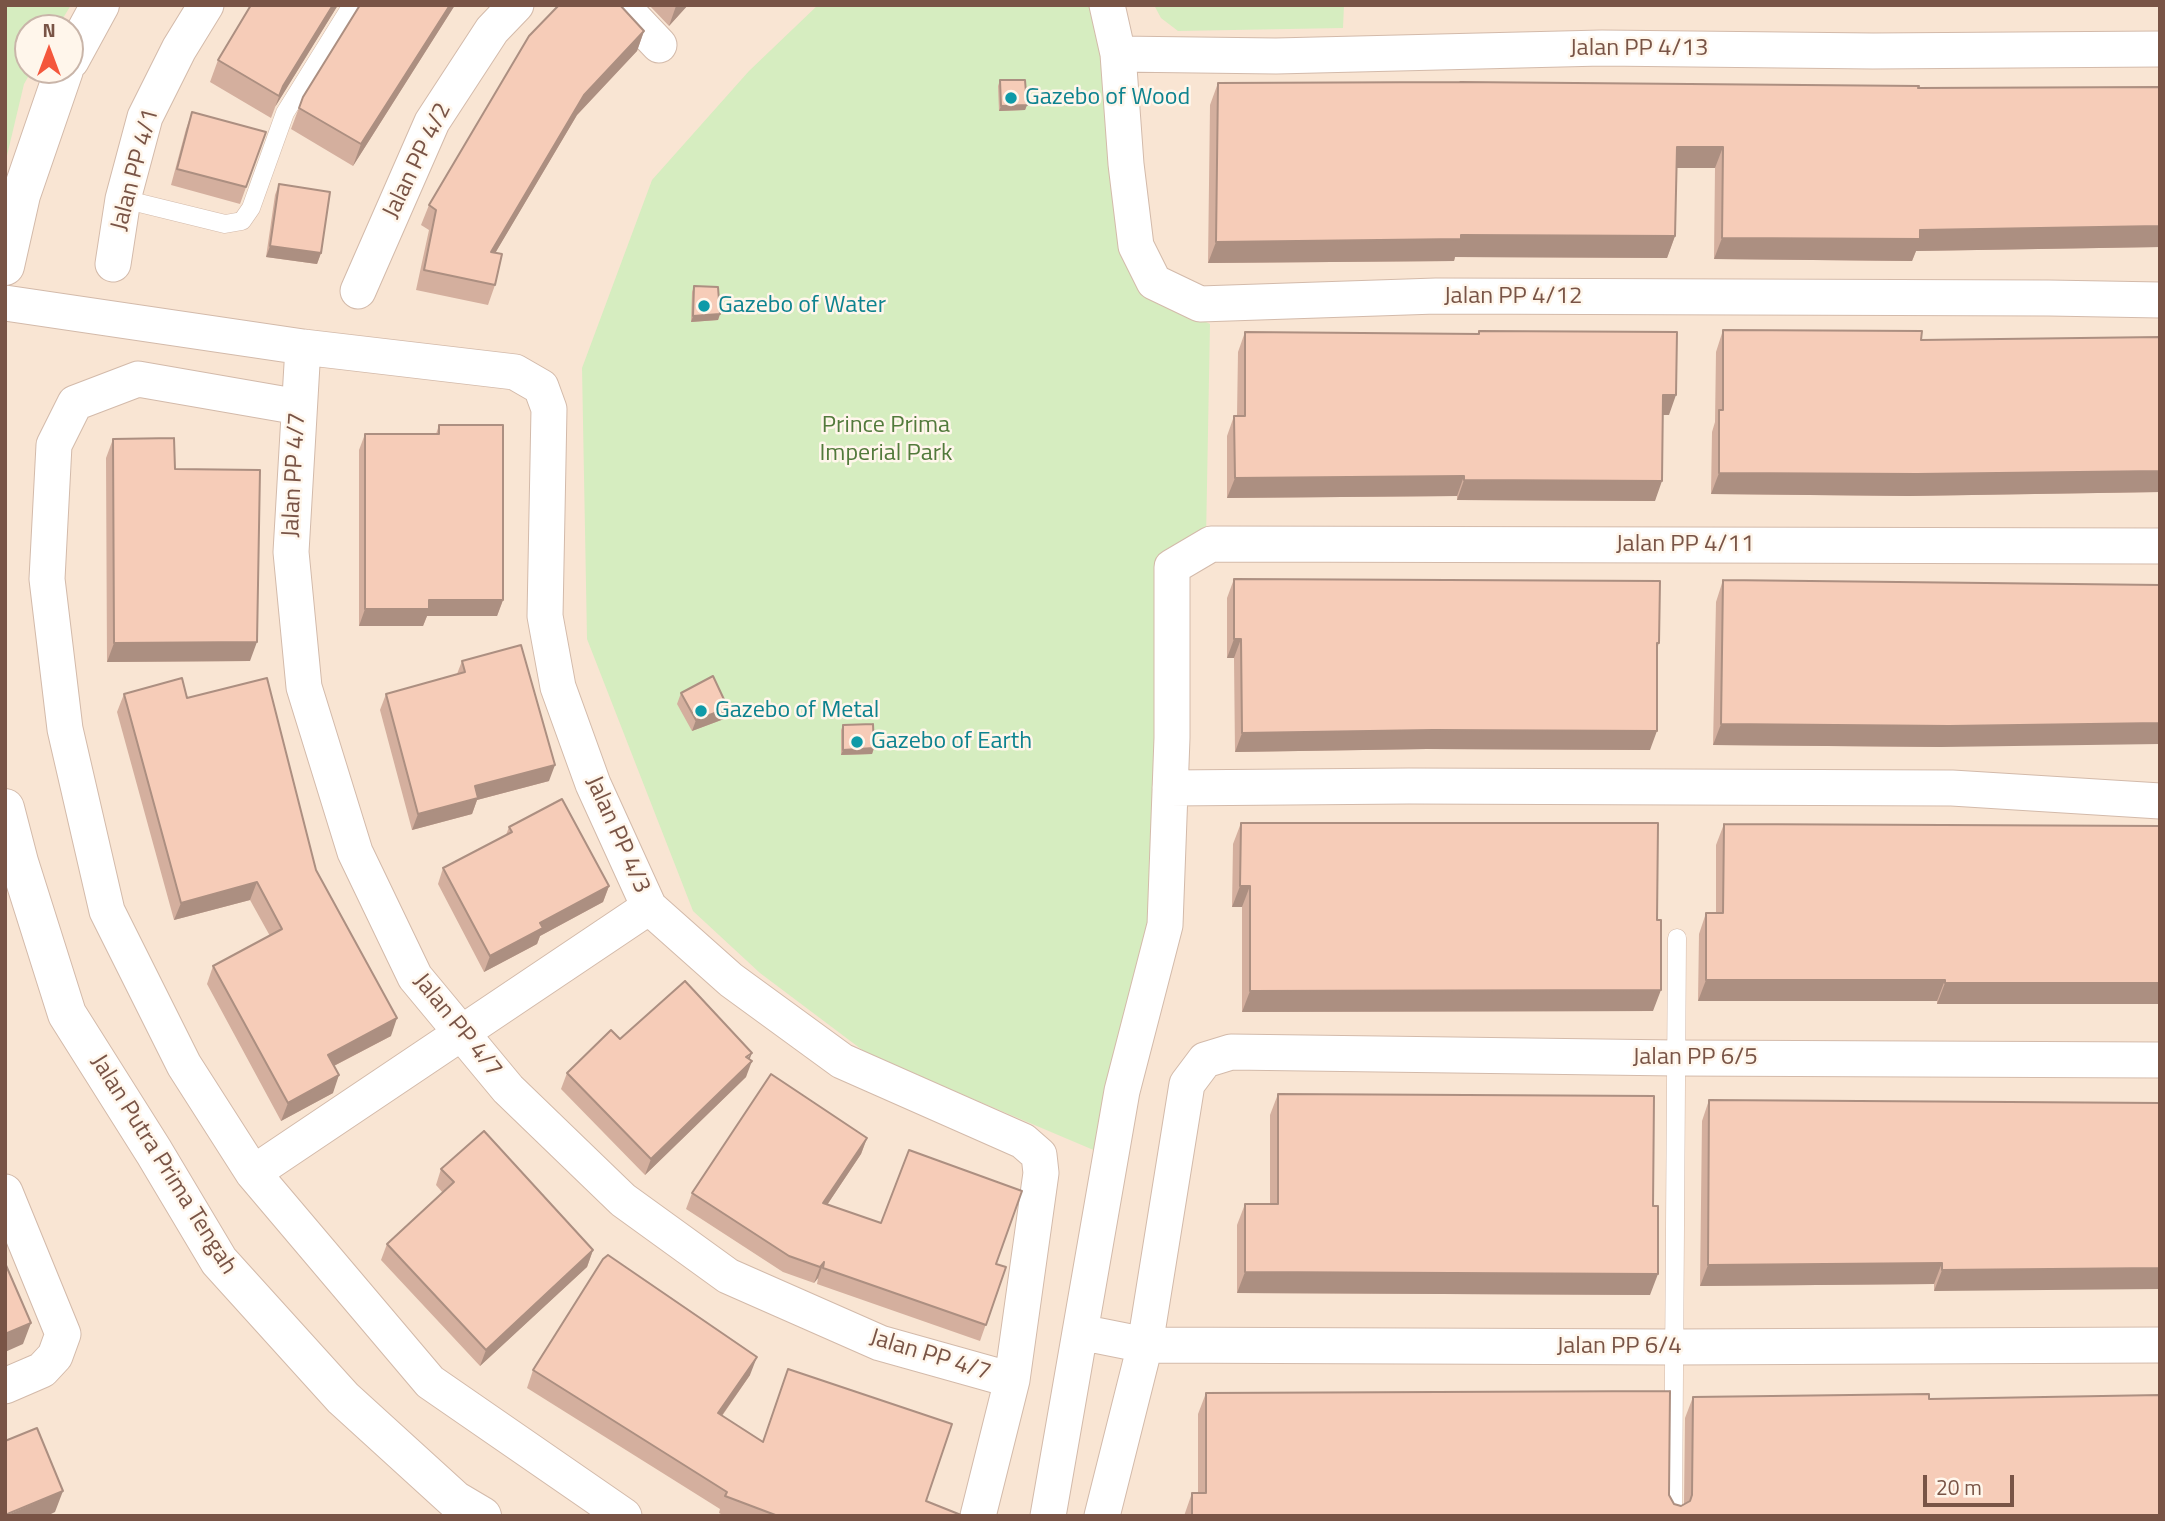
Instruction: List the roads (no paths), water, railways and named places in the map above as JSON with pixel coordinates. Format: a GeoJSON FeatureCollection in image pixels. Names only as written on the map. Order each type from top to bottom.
{"type":"FeatureCollection","features":[{"type":"Feature","properties":{"kind":"street"},"geometry":{"type":"LineString","coordinates":[[84,34],[100,5]]}},
{"type":"Feature","properties":{"kind":"street","name":"Jalan PP 4/1"},"geometry":{"type":"LineString","coordinates":[[113,264],[123,199],[145,117],[179,49],[206,5]]}},
{"type":"Feature","properties":{"kind":"street","name":"Jalan PP 4/2"},"geometry":{"type":"LineString","coordinates":[[358,291],[432,122],[492,30],[516,5]]}},
{"type":"Feature","properties":{"kind":"street"},"geometry":{"type":"LineString","coordinates":[[621,5],[659,45]]}},
{"type":"Feature","properties":{"kind":"street","name":"Jalan PP 4/12"},"geometry":{"type":"LineString","coordinates":[[1107,5],[1118,54],[1126,164],[1136,246],[1154,282],[1200,304],[1436,296],[2160,300]]}},
{"type":"Feature","properties":{"kind":"street","name":"Jalan PP 4/13"},"geometry":{"type":"LineString","coordinates":[[1118,54],[1276,56],[1602,48],[1859,51],[2160,49]]}},
{"type":"Feature","properties":{"kind":"street"},"geometry":{"type":"LineString","coordinates":[[5,267],[21,195],[59,84]]}},
{"type":"Feature","properties":{"kind":"street"},"geometry":{"type":"LineString","coordinates":[[5,303],[303,347]]}},
{"type":"Feature","properties":{"kind":"street","name":"Jalan PP 4/3"},"geometry":{"type":"LineString","coordinates":[[303,347],[516,372],[541,387],[549,409],[545,616],[558,687],[593,784],[649,907],[731,980],[842,1061],[1023,1141],[1039,1155],[1041,1173],[1012,1380]]}},
{"type":"Feature","properties":{"kind":"street","name":"Jalan PP 4/7"},"geometry":{"type":"LineString","coordinates":[[303,347],[291,552],[304,687],[355,852],[415,977],[508,1089],[623,1200],[728,1276],[880,1343],[1012,1380]]}},
{"type":"Feature","properties":{"kind":"street"},"geometry":{"type":"LineString","coordinates":[[299,407],[138,379],[75,403],[54,445],[47,579],[65,729],[107,911],[184,1065],[253,1173],[430,1382],[624,1516]]}},
{"type":"Feature","properties":{"kind":"street","name":"Jalan PP 4/11"},"geometry":{"type":"LineString","coordinates":[[1170,788],[1172,567],[1211,544],[2160,546]]}},
{"type":"Feature","properties":{"kind":"street"},"geometry":{"type":"LineString","coordinates":[[1048,1516],[1122,1091],[1165,925],[1170,788],[1952,788],[2160,801]]}},
{"type":"Feature","properties":{"kind":"street","name":"Jalan Putra Prima Tengah"},"geometry":{"type":"LineString","coordinates":[[5,808],[19,862],[68,1014],[219,1261],[342,1398],[455,1500],[482,1516]]}},
{"type":"Feature","properties":{"kind":"street"},"geometry":{"type":"LineString","coordinates":[[253,1173],[649,907]]}},
{"type":"Feature","properties":{"kind":"street","name":"Jalan PP 6/5"},"geometry":{"type":"LineString","coordinates":[[1145,1345],[1187,1084],[1205,1060],[1231,1052],[1676,1058],[2160,1060]]}},
{"type":"Feature","properties":{"kind":"street"},"geometry":{"type":"LineString","coordinates":[[5,1192],[64,1334],[55,1356],[42,1370],[5,1386]]}},
{"type":"Feature","properties":{"kind":"street","name":"Jalan PP 6/4"},"geometry":{"type":"LineString","coordinates":[[1080,1332],[1145,1345],[1674,1348],[2160,1345]]}},
{"type":"Feature","properties":{"kind":"street"},"geometry":{"type":"LineString","coordinates":[[1102,1516],[1145,1345]]}},
{"type":"Feature","properties":{"kind":"street"},"geometry":{"type":"LineString","coordinates":[[978,1516],[1012,1380]]}},
{"type":"Feature","properties":{"kind":"lane"},"geometry":{"type":"LineString","coordinates":[[123,199],[225,224],[242,221],[250,208],[285,113],[352,5]]}},
{"type":"Feature","properties":{"kind":"lane"},"geometry":{"type":"LineString","coordinates":[[1673,1516],[1677,938]]}},
{"type":"Feature","properties":{"kind":"place","name":"Gazebo of Wood"},"geometry":{"type":"Point","coordinates":[1011,98]}},
{"type":"Feature","properties":{"kind":"place","name":"Gazebo of Water"},"geometry":{"type":"Point","coordinates":[704,306]}},
{"type":"Feature","properties":{"kind":"place","name":"Gazebo of Metal"},"geometry":{"type":"Point","coordinates":[701,711]}},
{"type":"Feature","properties":{"kind":"place","name":"Gazebo of Earth"},"geometry":{"type":"Point","coordinates":[857,742]}},
{"type":"Feature","properties":{"kind":"park label","name":"Prince Prima Imperial Park"},"geometry":{"type":"Point","coordinates":[886,440]}}]}
